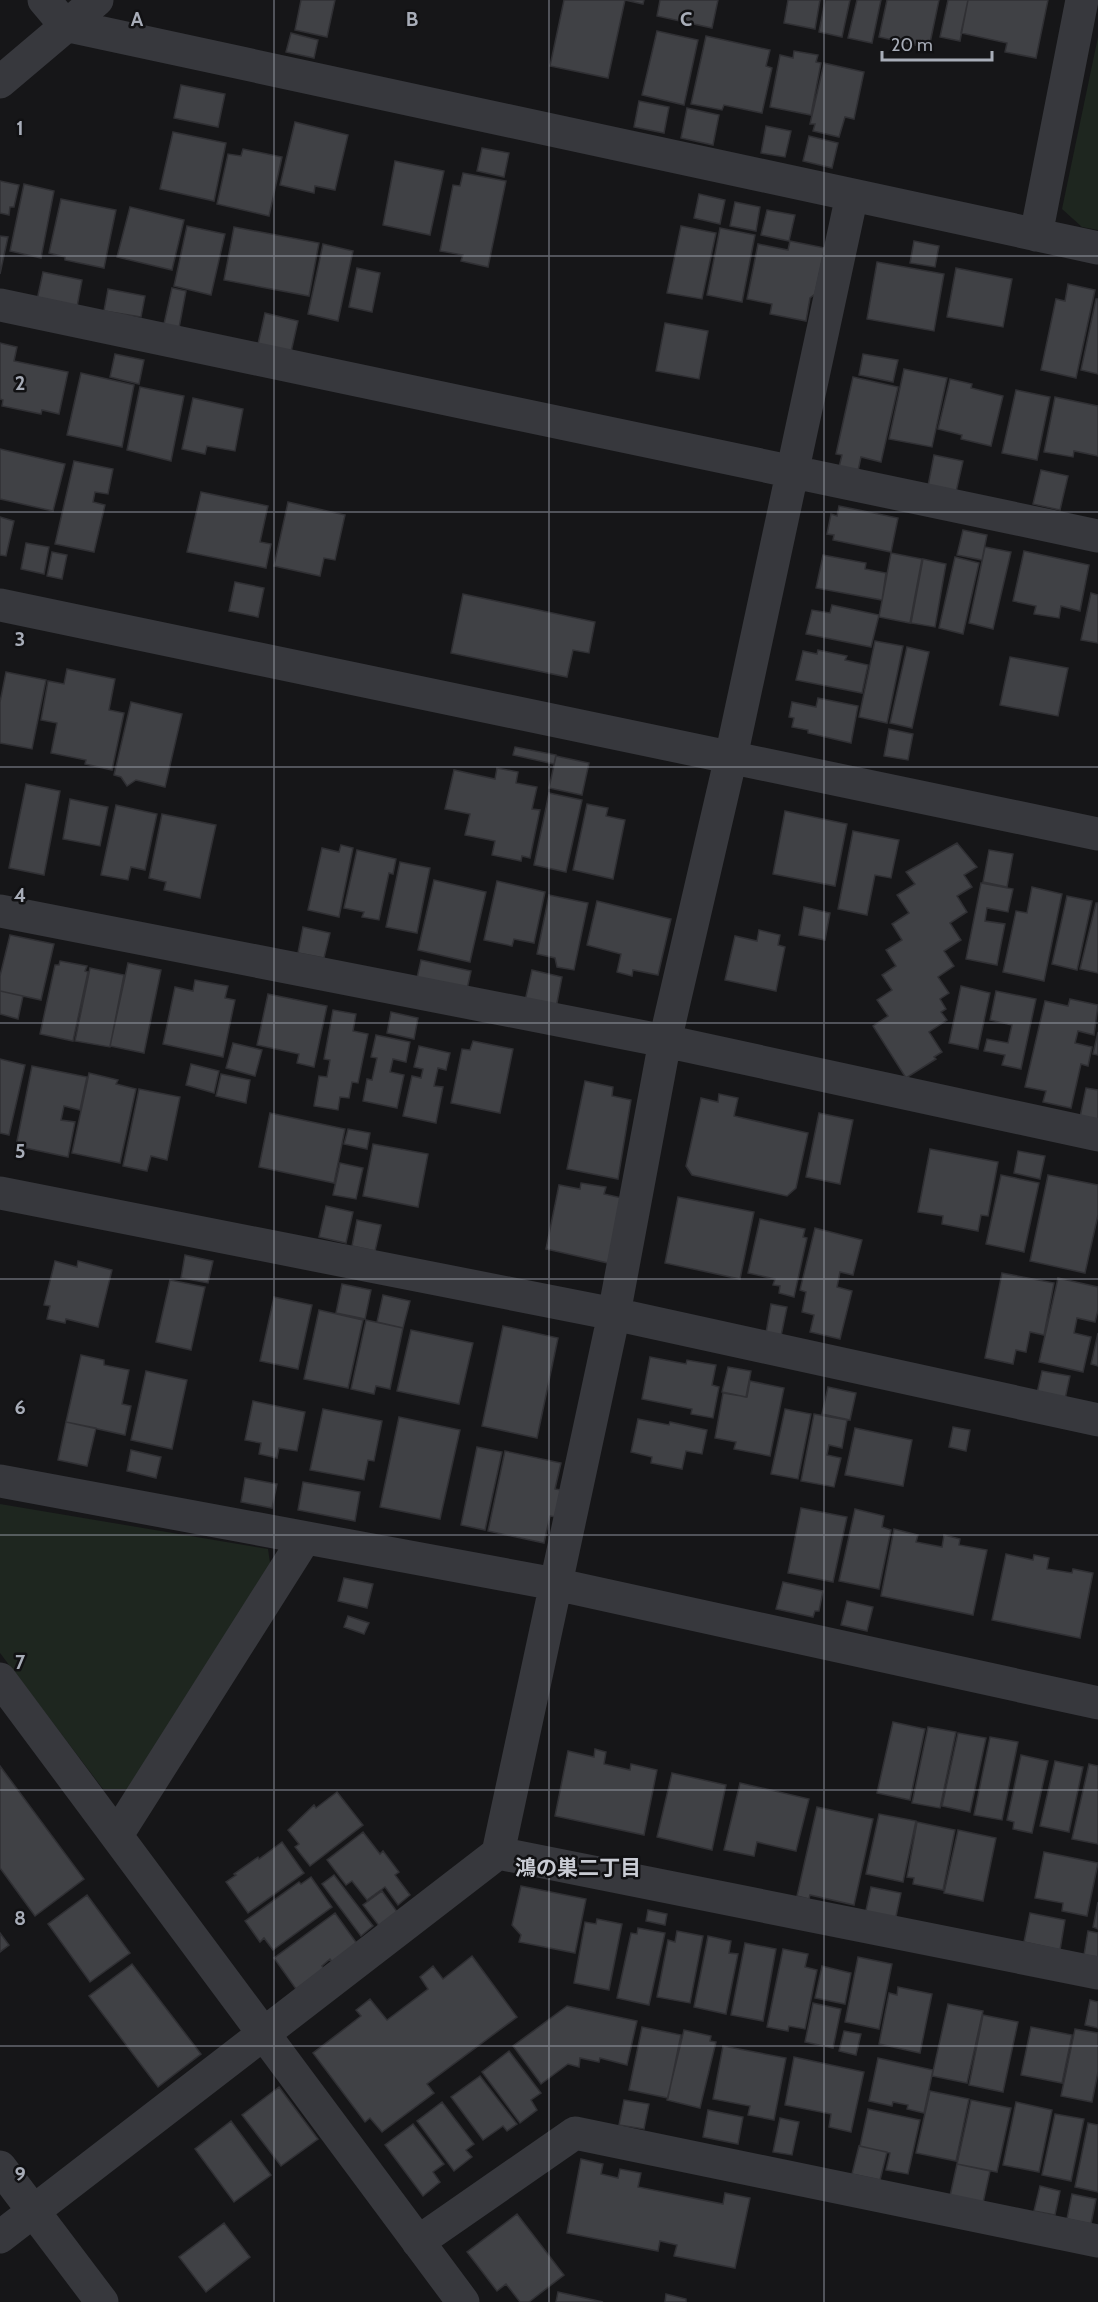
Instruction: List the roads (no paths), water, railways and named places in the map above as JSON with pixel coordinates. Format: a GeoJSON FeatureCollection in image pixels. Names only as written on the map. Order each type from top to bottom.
{"type":"FeatureCollection","features":[{"type":"Feature","properties":{"kind":"street"},"geometry":{"type":"LineString","coordinates":[[44,0],[65,26],[1098,248]]}},
{"type":"Feature","properties":{"kind":"street"},"geometry":{"type":"LineString","coordinates":[[0,82],[97,0]]}},
{"type":"Feature","properties":{"kind":"street"},"geometry":{"type":"LineString","coordinates":[[1036,235],[1082,0]]}},
{"type":"Feature","properties":{"kind":"street"},"geometry":{"type":"LineString","coordinates":[[0,2238],[498,1854],[614,1314],[665,1041],[731,757],[852,195]]}},
{"type":"Feature","properties":{"kind":"street"},"geometry":{"type":"LineString","coordinates":[[0,305],[1098,536]]}},
{"type":"Feature","properties":{"kind":"street"},"geometry":{"type":"LineString","coordinates":[[0,605],[1098,834]]}},
{"type":"Feature","properties":{"kind":"street"},"geometry":{"type":"LineString","coordinates":[[0,910],[665,1041],[1098,1135]]}},
{"type":"Feature","properties":{"kind":"street"},"geometry":{"type":"LineString","coordinates":[[0,1193],[614,1314],[1098,1420]]}},
{"type":"Feature","properties":{"kind":"street"},"geometry":{"type":"LineString","coordinates":[[0,1481],[555,1584],[1098,1703]]}},
{"type":"Feature","properties":{"kind":"street"},"geometry":{"type":"LineString","coordinates":[[117,1835],[305,1538]]}},
{"type":"Feature","properties":{"kind":"street"},"geometry":{"type":"LineString","coordinates":[[0,1679],[263,2036],[463,2302]]}},
{"type":"Feature","properties":{"kind":"street"},"geometry":{"type":"LineString","coordinates":[[498,1854],[1098,1973]]}},
{"type":"Feature","properties":{"kind":"street"},"geometry":{"type":"LineString","coordinates":[[418,2242],[575,2133],[1098,2241]]}},
{"type":"Feature","properties":{"kind":"street"},"geometry":{"type":"LineString","coordinates":[[0,2167],[102,2302]]}},
{"type":"Feature","properties":{"kind":"district","name":"鴻の巣二丁目"},"geometry":{"type":"Point","coordinates":[578,1867]}}]}
